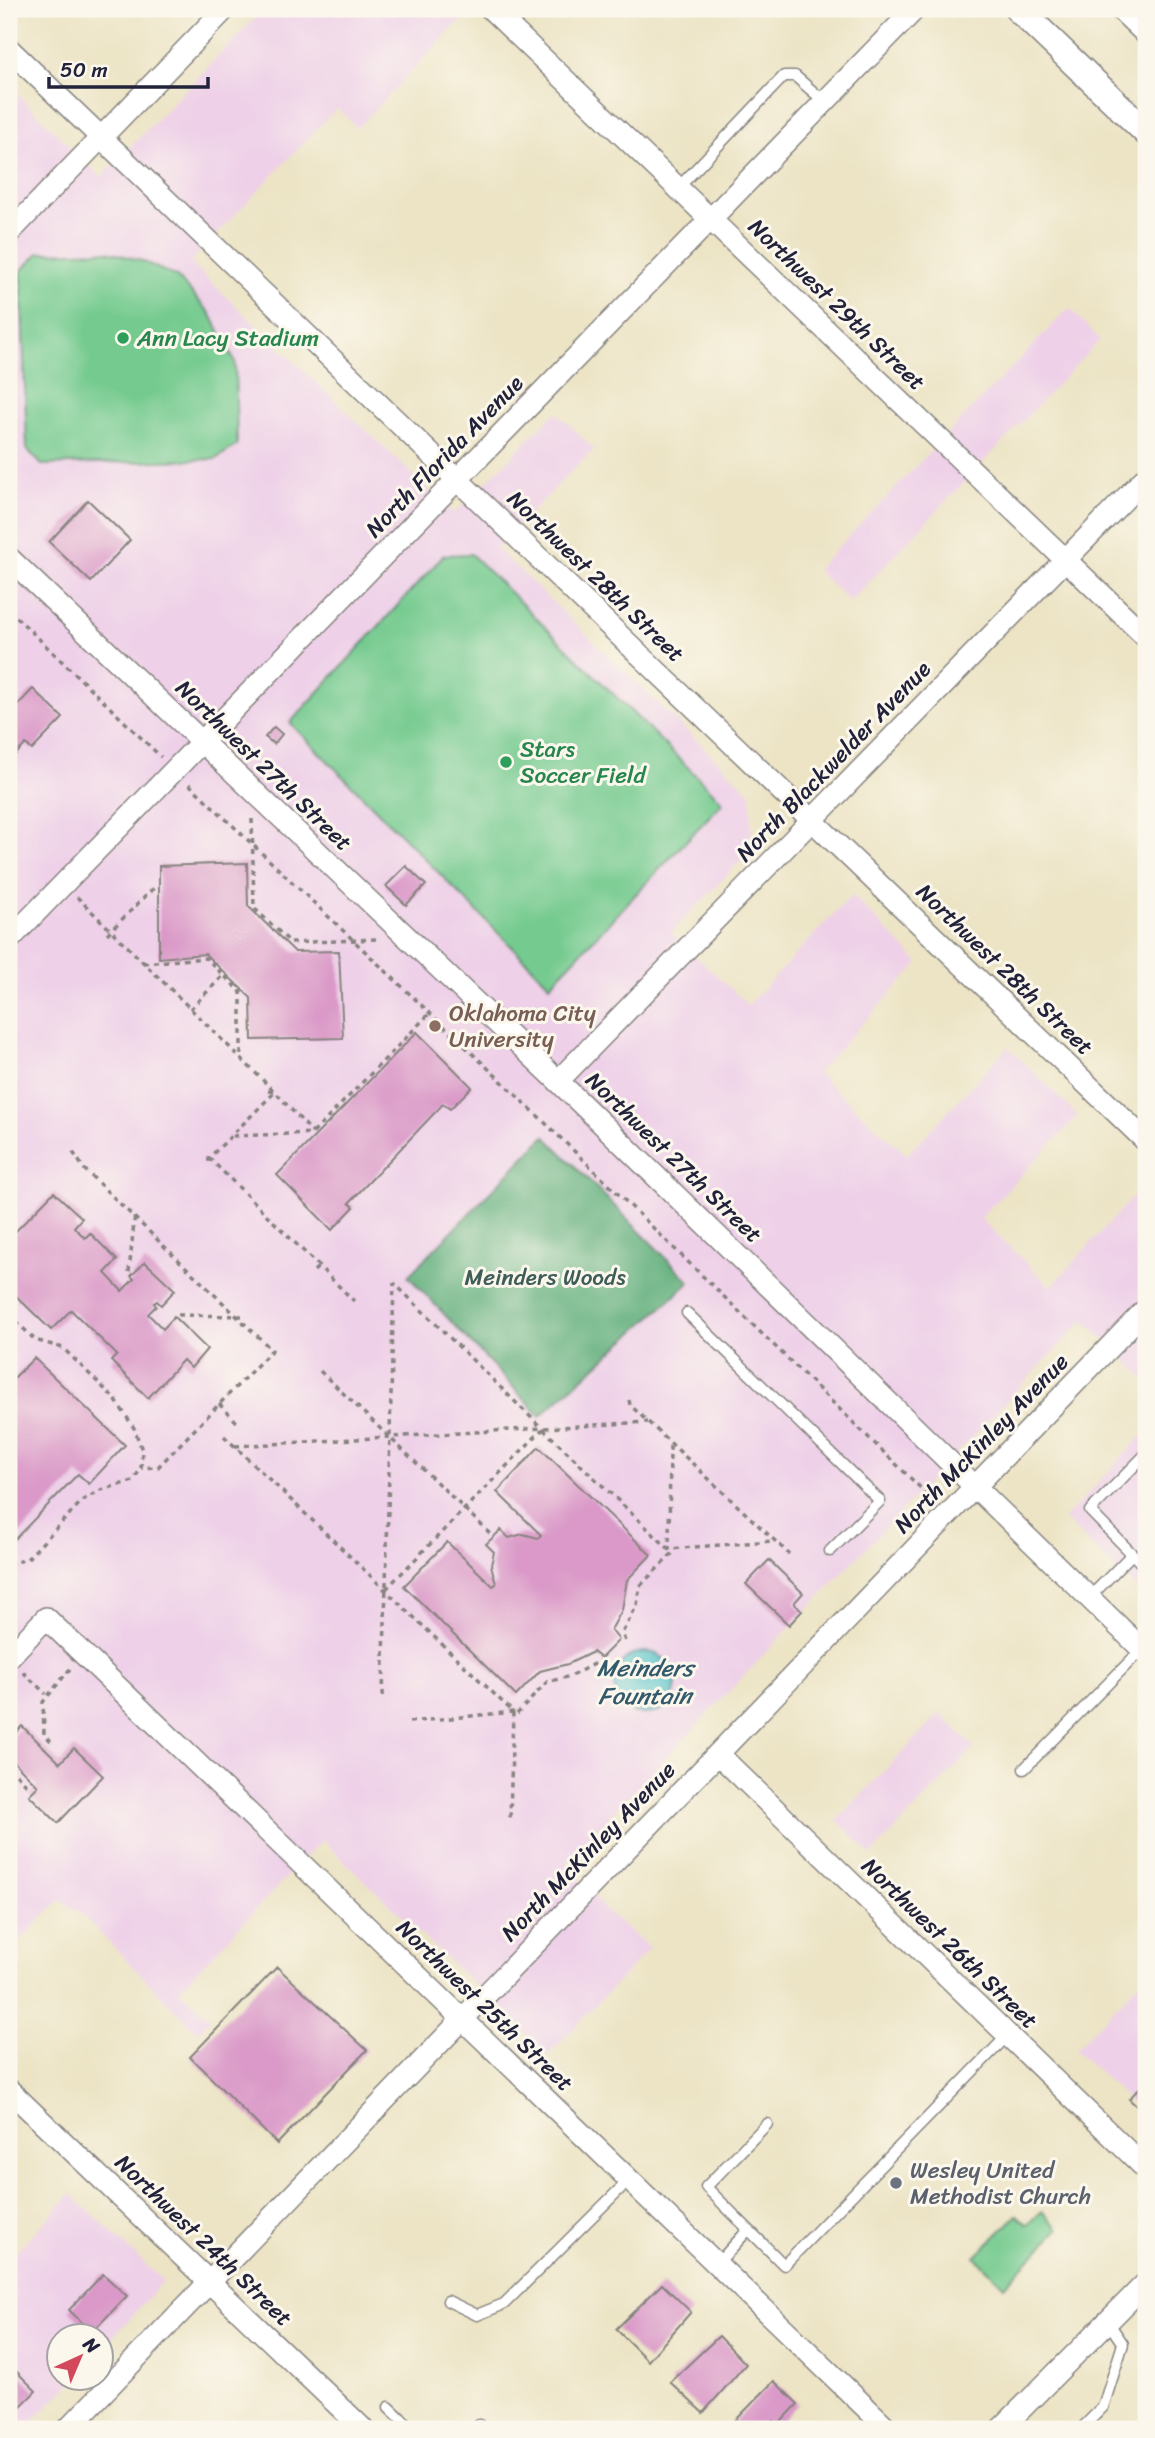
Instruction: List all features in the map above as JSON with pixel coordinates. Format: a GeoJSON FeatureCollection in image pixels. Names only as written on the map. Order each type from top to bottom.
{"type":"FeatureCollection","features":[{"type":"Feature","properties":{"kind":"street"},"geometry":{"type":"LineString","coordinates":[[9,233],[225,9]]}},
{"type":"Feature","properties":{"kind":"street","name":"Northwest 29th Street"},"geometry":{"type":"LineString","coordinates":[[491,9],[1146,637]]}},
{"type":"Feature","properties":{"kind":"street","name":"North Florida Avenue"},"geometry":{"type":"LineString","coordinates":[[9,940],[915,9]]}},
{"type":"Feature","properties":{"kind":"street"},"geometry":{"type":"LineString","coordinates":[[1018,9],[1146,132]]}},
{"type":"Feature","properties":{"kind":"street"},"geometry":{"type":"LineString","coordinates":[[1120,9],[1146,34]]}},
{"type":"Feature","properties":{"kind":"street","name":"Northwest 28th Street"},"geometry":{"type":"LineString","coordinates":[[9,49],[1146,1141]]}},
{"type":"Feature","properties":{"kind":"street","name":"North Blackwelder Avenue"},"geometry":{"type":"LineString","coordinates":[[558,1082],[1146,477]]}},
{"type":"Feature","properties":{"kind":"street","name":"Northwest 27th Street"},"geometry":{"type":"LineString","coordinates":[[9,558],[558,1082],[1144,1651]]}},
{"type":"Feature","properties":{"kind":"street","name":"North McKinley Avenue"},"geometry":{"type":"LineString","coordinates":[[81,2425],[209,2281],[1146,1310]]}},
{"type":"Feature","properties":{"kind":"street","name":"Northwest 25th Street"},"geometry":{"type":"LineString","coordinates":[[14,1663],[46,1618],[888,2429]]}},
{"type":"Feature","properties":{"kind":"street","name":"Northwest 26th Street"},"geometry":{"type":"LineString","coordinates":[[718,1754],[1146,2169]]}},
{"type":"Feature","properties":{"kind":"street","name":"Northwest 24th Street"},"geometry":{"type":"LineString","coordinates":[[9,2090],[363,2429]]}},
{"type":"Feature","properties":{"kind":"street"},"geometry":{"type":"LineString","coordinates":[[1001,2429],[1146,2283]]}},
{"type":"Feature","properties":{"kind":"lane"},"geometry":{"type":"LineString","coordinates":[[678,188],[784,76],[795,76],[825,102]]}},
{"type":"Feature","properties":{"kind":"lane"},"geometry":{"type":"LineString","coordinates":[[687,1313],[880,1501],[830,1551]]}},
{"type":"Feature","properties":{"kind":"lane"},"geometry":{"type":"LineString","coordinates":[[1146,1454],[1090,1511],[1146,1568]]}},
{"type":"Feature","properties":{"kind":"lane"},"geometry":{"type":"LineString","coordinates":[[1089,1598],[1132,1554]]}},
{"type":"Feature","properties":{"kind":"lane"},"geometry":{"type":"LineString","coordinates":[[1024,1769],[1144,1651]]}},
{"type":"Feature","properties":{"kind":"lane"},"geometry":{"type":"LineString","coordinates":[[767,2124],[706,2188],[784,2265],[1008,2035]]}},
{"type":"Feature","properties":{"kind":"lane"},"geometry":{"type":"LineString","coordinates":[[448,2301],[477,2315],[504,2304],[629,2180]]}},
{"type":"Feature","properties":{"kind":"lane"},"geometry":{"type":"LineString","coordinates":[[717,2264],[748,2230]]}},
{"type":"Feature","properties":{"kind":"lane"},"geometry":{"type":"LineString","coordinates":[[1081,2429],[1103,2407],[1123,2344],[1108,2322]]}},
{"type":"Feature","properties":{"kind":"lane"},"geometry":{"type":"LineString","coordinates":[[389,2407],[409,2428]]}},
{"type":"Feature","properties":{"kind":"path"},"geometry":{"type":"LineString","coordinates":[[9,610],[535,1113],[947,1515]]}},
{"type":"Feature","properties":{"kind":"path"},"geometry":{"type":"LineString","coordinates":[[262,799],[251,813],[254,908],[291,943],[385,938],[396,927]]}},
{"type":"Feature","properties":{"kind":"path"},"geometry":{"type":"LineString","coordinates":[[67,880],[80,902],[109,933],[275,1091],[313,1133]]}},
{"type":"Feature","properties":{"kind":"path"},"geometry":{"type":"LineString","coordinates":[[109,933],[155,887]]}},
{"type":"Feature","properties":{"kind":"path"},"geometry":{"type":"LineString","coordinates":[[143,963],[206,958],[224,975],[241,992],[241,1059]]}},
{"type":"Feature","properties":{"kind":"path"},"geometry":{"type":"LineString","coordinates":[[190,1009],[224,975]]}},
{"type":"Feature","properties":{"kind":"path"},"geometry":{"type":"LineString","coordinates":[[231,1136],[313,1133],[429,1013]]}},
{"type":"Feature","properties":{"kind":"path"},"geometry":{"type":"LineString","coordinates":[[268,1090],[275,1091]]}},
{"type":"Feature","properties":{"kind":"path"},"geometry":{"type":"LineString","coordinates":[[208,1166],[209,1158],[275,1091]]}},
{"type":"Feature","properties":{"kind":"path"},"geometry":{"type":"LineString","coordinates":[[73,1152],[85,1170],[272,1350],[158,1466],[141,1468]]}},
{"type":"Feature","properties":{"kind":"path"},"geometry":{"type":"LineString","coordinates":[[209,1158],[354,1301]]}},
{"type":"Feature","properties":{"kind":"path"},"geometry":{"type":"LineString","coordinates":[[129,1272],[134,1215]]}},
{"type":"Feature","properties":{"kind":"path"},"geometry":{"type":"LineString","coordinates":[[314,1271],[319,1266]]}},
{"type":"Feature","properties":{"kind":"path"},"geometry":{"type":"LineString","coordinates":[[383,1696],[394,1283],[673,1553],[640,1586],[637,1605],[622,1633],[625,1641]]}},
{"type":"Feature","properties":{"kind":"path"},"geometry":{"type":"LineString","coordinates":[[9,1314],[35,1340],[63,1348],[115,1399],[134,1428],[142,1450],[141,1468],[133,1481],[101,1490],[83,1500],[27,1559],[9,1564]]}},
{"type":"Feature","properties":{"kind":"path"},"geometry":{"type":"LineString","coordinates":[[178,1315],[242,1316]]}},
{"type":"Feature","properties":{"kind":"path"},"geometry":{"type":"LineString","coordinates":[[320,1371],[494,1537]]}},
{"type":"Feature","properties":{"kind":"path"},"geometry":{"type":"LineString","coordinates":[[629,1400],[630,1405],[647,1422],[789,1554]]}},
{"type":"Feature","properties":{"kind":"path"},"geometry":{"type":"LineString","coordinates":[[219,1404],[237,1422]]}},
{"type":"Feature","properties":{"kind":"path"},"geometry":{"type":"LineString","coordinates":[[235,1446],[647,1422]]}},
{"type":"Feature","properties":{"kind":"path"},"geometry":{"type":"LineString","coordinates":[[386,1589],[543,1429]]}},
{"type":"Feature","properties":{"kind":"path"},"geometry":{"type":"LineString","coordinates":[[224,1436],[516,1715],[547,1682],[571,1676],[599,1661],[603,1663]]}},
{"type":"Feature","properties":{"kind":"path"},"geometry":{"type":"LineString","coordinates":[[669,1549],[670,1444]]}},
{"type":"Feature","properties":{"kind":"path"},"geometry":{"type":"LineString","coordinates":[[669,1549],[772,1541]]}},
{"type":"Feature","properties":{"kind":"path"},"geometry":{"type":"LineString","coordinates":[[51,1741],[44,1734],[43,1702],[46,1694],[84,1655]]}},
{"type":"Feature","properties":{"kind":"path"},"geometry":{"type":"LineString","coordinates":[[14,1663],[46,1694]]}},
{"type":"Feature","properties":{"kind":"path"},"geometry":{"type":"LineString","coordinates":[[409,1721],[513,1712]]}},
{"type":"Feature","properties":{"kind":"path"},"geometry":{"type":"LineString","coordinates":[[510,1819],[513,1712]]}},
{"type":"Feature","properties":{"kind":"path"},"geometry":{"type":"LineString","coordinates":[[9,1768],[30,1788]]}},
{"type":"Feature","properties":{"kind":"shaded area","name":"Oklahoma City University"},"geometry":{"type":"Polygon","coordinates":[[[264,9],[459,9],[466,15],[357,128],[337,108],[190,262],[454,514],[556,412],[594,449],[496,548],[751,793],[752,849],[671,933],[748,1005],[852,895],[919,963],[817,1073],[907,1155],[1008,1047],[1078,1116],[980,1218],[1051,1287],[1146,1182],[1146,1379],[1084,1320],[566,1862],[605,1910],[650,1948],[548,2055],[322,1840],[179,1990],[211,2019],[197,2032],[80,1913],[60,1900],[9,1952],[9,86],[101,177],[264,9]]]}},
{"type":"Feature","properties":{"kind":"shaded area"},"geometry":{"type":"Polygon","coordinates":[[[1069,308],[1100,340],[850,602],[816,570],[1069,308]]]}},
{"type":"Feature","properties":{"kind":"shaded area"},"geometry":{"type":"Polygon","coordinates":[[[1146,1432],[1146,1597],[1064,1519],[1146,1432]]]}},
{"type":"Feature","properties":{"kind":"shaded area"},"geometry":{"type":"Polygon","coordinates":[[[940,1714],[975,1747],[871,1855],[837,1820],[940,1714]]]}},
{"type":"Feature","properties":{"kind":"shaded area"},"geometry":{"type":"Polygon","coordinates":[[[1146,1975],[1146,2116],[1075,2050],[1146,1975]]]}},
{"type":"Feature","properties":{"kind":"shaded area"},"geometry":{"type":"Polygon","coordinates":[[[71,2194],[163,2281],[116,2334],[116,2322],[46,2322],[46,2392],[62,2392],[24,2429],[9,2429],[9,2259],[71,2194]]]}},
{"type":"Feature","properties":{"kind":"green space","name":"Ann Lacy Stadium"},"geometry":{"type":"Polygon","coordinates":[[[107,251],[142,261],[177,277],[210,313],[235,362],[237,445],[216,459],[42,465],[27,449],[21,271],[39,253],[107,251]]]}},
{"type":"Feature","properties":{"kind":"green space","name":"Stars Soccer Field"},"geometry":{"type":"Polygon","coordinates":[[[471,554],[723,802],[550,985],[290,723],[444,555],[471,554]]]}},
{"type":"Feature","properties":{"kind":"green space","name":"Meinders Woods"},"geometry":{"type":"Polygon","coordinates":[[[545,1136],[690,1282],[540,1416],[408,1276],[545,1136]]]}},
{"type":"Feature","properties":{"kind":"green space"},"geometry":{"type":"Polygon","coordinates":[[[1042,2211],[1059,2229],[1004,2286],[975,2257],[1017,2215],[1028,2225],[1042,2211]]]}},
{"type":"Feature","properties":{"kind":"water","name":"Meinders Fountain"},"geometry":{"type":"Polygon","coordinates":[[[645,1652],[667,1661],[676,1683],[667,1705],[645,1714],[623,1705],[614,1683],[623,1661],[645,1652]]]}},
{"type":"Feature","properties":{"kind":"building"},"geometry":{"type":"Polygon","coordinates":[[[88,500],[130,540],[91,582],[49,542],[88,500]]]}},
{"type":"Feature","properties":{"kind":"building"},"geometry":{"type":"Polygon","coordinates":[[[33,689],[63,718],[32,750],[26,744],[9,761],[9,700],[15,708],[33,689]]]}},
{"type":"Feature","properties":{"kind":"building"},"geometry":{"type":"Polygon","coordinates":[[[274,727],[282,734],[274,744],[265,737],[274,727]]]}},
{"type":"Feature","properties":{"kind":"building"},"geometry":{"type":"Polygon","coordinates":[[[247,863],[248,906],[295,952],[339,951],[343,1038],[252,1040],[251,998],[205,954],[159,958],[159,866],[247,863]]]}},
{"type":"Feature","properties":{"kind":"building"},"geometry":{"type":"Polygon","coordinates":[[[406,866],[426,885],[406,905],[386,886],[406,866]]]}},
{"type":"Feature","properties":{"kind":"building"},"geometry":{"type":"Polygon","coordinates":[[[417,1032],[472,1087],[450,1109],[443,1104],[349,1203],[354,1207],[332,1230],[277,1175],[417,1032]]]}},
{"type":"Feature","properties":{"kind":"building"},"geometry":{"type":"Polygon","coordinates":[[[54,1192],[82,1218],[74,1227],[85,1238],[90,1233],[117,1260],[105,1273],[122,1291],[134,1279],[131,1276],[145,1262],[175,1290],[161,1305],[157,1301],[154,1303],[156,1306],[148,1314],[163,1329],[174,1317],[207,1349],[191,1368],[183,1360],[148,1398],[111,1361],[117,1355],[71,1310],[51,1330],[9,1289],[9,1238],[54,1192]]]}},
{"type":"Feature","properties":{"kind":"building"},"geometry":{"type":"Polygon","coordinates":[[[34,1358],[125,1445],[89,1484],[78,1474],[15,1539],[9,1532],[9,1383],[34,1358]]]}},
{"type":"Feature","properties":{"kind":"building"},"geometry":{"type":"Polygon","coordinates":[[[539,1447],[651,1555],[627,1580],[622,1610],[611,1630],[619,1640],[601,1658],[593,1652],[568,1664],[540,1671],[516,1696],[404,1586],[447,1542],[493,1586],[496,1584],[491,1565],[494,1552],[486,1544],[501,1530],[509,1538],[523,1534],[538,1538],[541,1535],[497,1492],[539,1447]]]}},
{"type":"Feature","properties":{"kind":"building"},"geometry":{"type":"Polygon","coordinates":[[[769,1560],[803,1593],[794,1603],[802,1611],[789,1625],[746,1584],[769,1560]]]}},
{"type":"Feature","properties":{"kind":"building"},"geometry":{"type":"Polygon","coordinates":[[[22,1726],[60,1763],[74,1748],[103,1776],[58,1823],[29,1795],[38,1786],[9,1757],[9,1740],[22,1726]]]}},
{"type":"Feature","properties":{"kind":"building"},"geometry":{"type":"Polygon","coordinates":[[[277,1967],[367,2050],[277,2144],[190,2057],[277,1967]]]}},
{"type":"Feature","properties":{"kind":"building"},"geometry":{"type":"Polygon","coordinates":[[[1146,2081],[1146,2115],[1129,2099],[1146,2081]]]}},
{"type":"Feature","properties":{"kind":"building"},"geometry":{"type":"Polygon","coordinates":[[[103,2274],[127,2296],[102,2322],[82,2322],[69,2310],[103,2274]]]}},
{"type":"Feature","properties":{"kind":"building"},"geometry":{"type":"Polygon","coordinates":[[[662,2284],[691,2312],[648,2361],[616,2329],[662,2284]]]}},
{"type":"Feature","properties":{"kind":"building"},"geometry":{"type":"Polygon","coordinates":[[[719,2336],[746,2364],[703,2413],[670,2382],[719,2336]]]}},
{"type":"Feature","properties":{"kind":"building"},"geometry":{"type":"Polygon","coordinates":[[[13,2368],[36,2391],[9,2418],[9,2372],[13,2368]]]}},
{"type":"Feature","properties":{"kind":"building"},"geometry":{"type":"Polygon","coordinates":[[[774,2381],[798,2404],[778,2425],[774,2421],[766,2429],[727,2429],[774,2381]]]}},
{"type":"Feature","properties":{"kind":"place","name":"Ann Lacy Stadium"},"geometry":{"type":"Point","coordinates":[123,338]}},
{"type":"Feature","properties":{"kind":"place","name":"Stars Soccer Field"},"geometry":{"type":"Point","coordinates":[506,762]}},
{"type":"Feature","properties":{"kind":"place","name":"Oklahoma City University"},"geometry":{"type":"Point","coordinates":[435,1026]}},
{"type":"Feature","properties":{"kind":"place","name":"Wesley United Methodist Church"},"geometry":{"type":"Point","coordinates":[896,2183]}}]}
